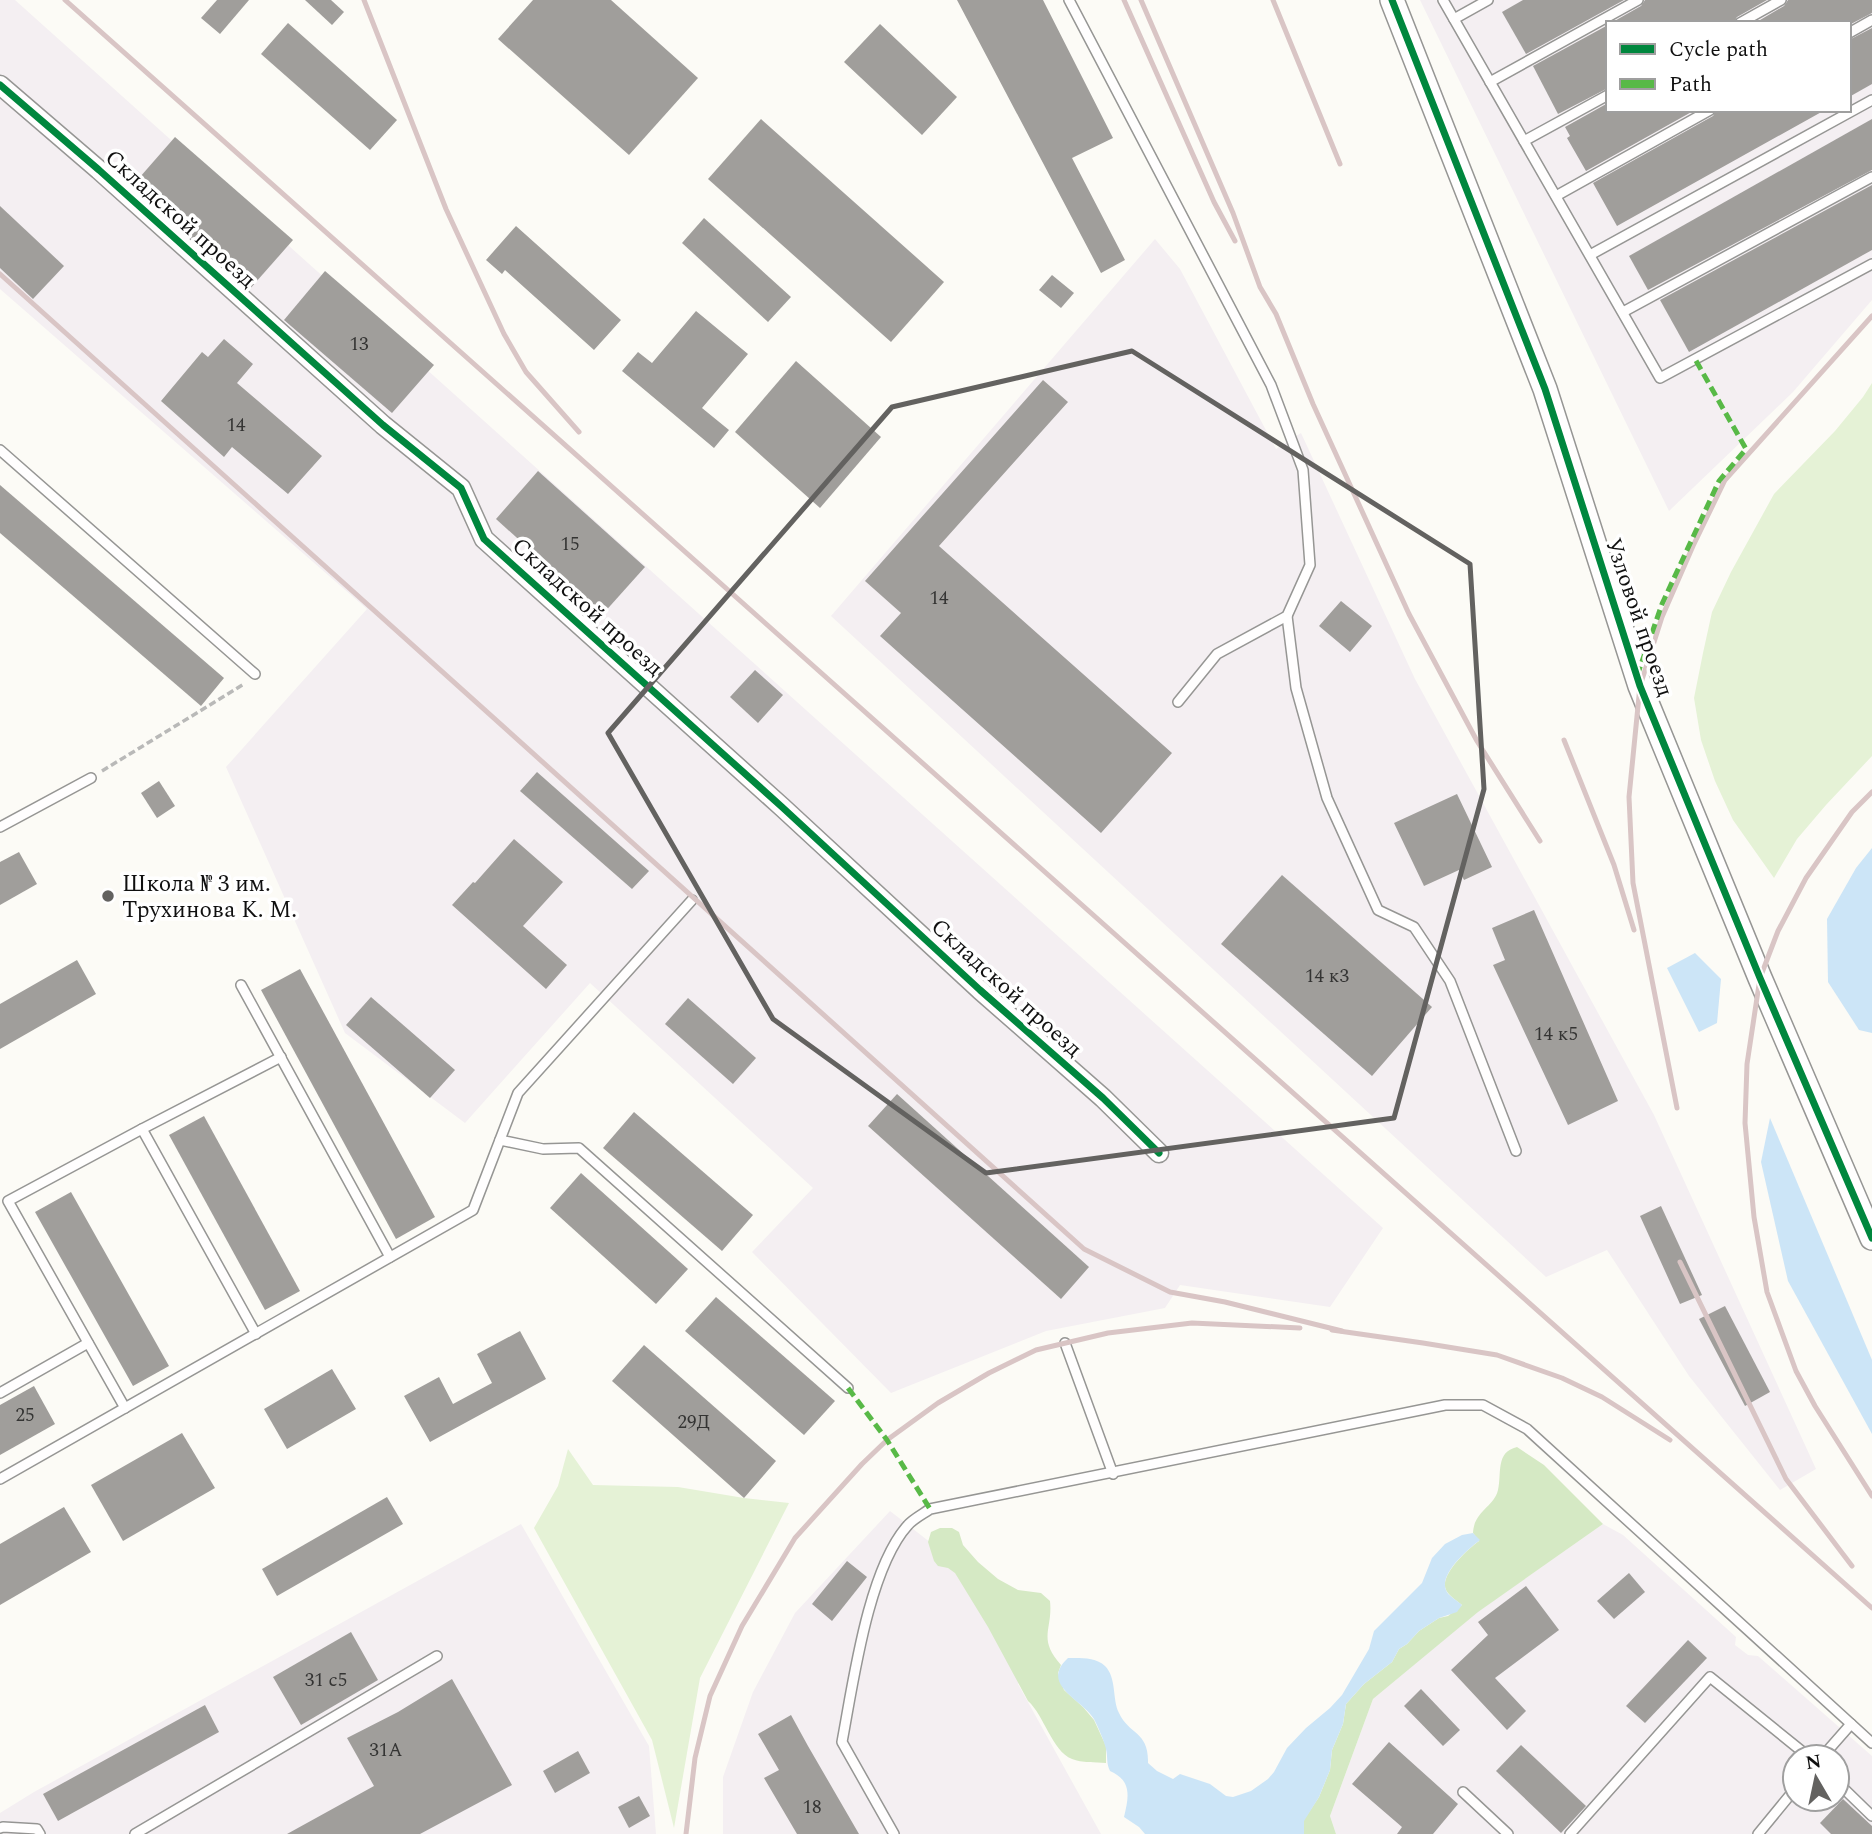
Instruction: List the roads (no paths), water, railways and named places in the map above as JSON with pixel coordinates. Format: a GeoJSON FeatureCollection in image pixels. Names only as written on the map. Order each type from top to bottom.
{"type":"FeatureCollection","features":[{"type":"Feature","properties":{"kind":"street","name":"Узловой проезд"},"geometry":{"type":"LineString","coordinates":[[1392,0],[1545,389],[1640,686],[1760,978],[1872,1238]]}},
{"type":"Feature","properties":{"kind":"street","name":"Складской проезд"},"geometry":{"type":"LineString","coordinates":[[0,85],[383,425],[461,488],[484,539],[1102,1098],[1159,1153]]}},
{"type":"Feature","properties":{"kind":"lane"},"geometry":{"type":"LineString","coordinates":[[1069,0],[1271,386],[1303,470],[1310,565],[1287,616],[1296,688],[1327,798],[1378,910],[1414,927],[1450,981],[1516,1151]]}},
{"type":"Feature","properties":{"kind":"lane"},"geometry":{"type":"LineString","coordinates":[[1443,0],[1661,377],[1872,264]]}},
{"type":"Feature","properties":{"kind":"lane"},"geometry":{"type":"LineString","coordinates":[[1454,19],[1488,0]]}},
{"type":"Feature","properties":{"kind":"lane"},"geometry":{"type":"LineString","coordinates":[[1490,82],[1637,0]]}},
{"type":"Feature","properties":{"kind":"lane"},"geometry":{"type":"LineString","coordinates":[[1744,21],[1781,0]]}},
{"type":"Feature","properties":{"kind":"lane"},"geometry":{"type":"LineString","coordinates":[[1851,32],[1872,20]]}},
{"type":"Feature","properties":{"kind":"lane"},"geometry":{"type":"LineString","coordinates":[[1524,141],[1606,96]]}},
{"type":"Feature","properties":{"kind":"lane"},"geometry":{"type":"LineString","coordinates":[[1851,112],[1872,100]]}},
{"type":"Feature","properties":{"kind":"lane"},"geometry":{"type":"LineString","coordinates":[[1556,196],[1706,112]]}},
{"type":"Feature","properties":{"kind":"lane"},"geometry":{"type":"LineString","coordinates":[[1590,255],[1850,112]]}},
{"type":"Feature","properties":{"kind":"lane"},"geometry":{"type":"LineString","coordinates":[[1623,312],[1872,177]]}},
{"type":"Feature","properties":{"kind":"lane"},"geometry":{"type":"LineString","coordinates":[[0,450],[255,674]]}},
{"type":"Feature","properties":{"kind":"lane"},"geometry":{"type":"LineString","coordinates":[[1178,702],[1217,654],[1287,616]]}},
{"type":"Feature","properties":{"kind":"lane"},"geometry":{"type":"LineString","coordinates":[[0,827],[91,778]]}},
{"type":"Feature","properties":{"kind":"lane"},"geometry":{"type":"LineString","coordinates":[[0,1479],[473,1210],[518,1093],[692,900]]}},
{"type":"Feature","properties":{"kind":"lane"},"geometry":{"type":"LineString","coordinates":[[241,985],[390,1257]]}},
{"type":"Feature","properties":{"kind":"lane"},"geometry":{"type":"LineString","coordinates":[[125,1408],[8,1201],[281,1057]]}},
{"type":"Feature","properties":{"kind":"lane"},"geometry":{"type":"LineString","coordinates":[[142,1129],[256,1334]]}},
{"type":"Feature","properties":{"kind":"lane"},"geometry":{"type":"LineString","coordinates":[[499,1140],[543,1149],[579,1148],[848,1388]]}},
{"type":"Feature","properties":{"kind":"lane"},"geometry":{"type":"LineString","coordinates":[[0,1393],[88,1343]]}},
{"type":"Feature","properties":{"kind":"lane"},"geometry":{"type":"LineString","coordinates":[[1065,1343],[1113,1474]]}},
{"type":"Feature","properties":{"kind":"lane"},"geometry":{"type":"LineString","coordinates":[[894,1834],[842,1742],[863,1637],[887,1557],[908,1525],[930,1509],[1444,1405],[1483,1405],[1527,1429],[1872,1743]]}},
{"type":"Feature","properties":{"kind":"lane"},"geometry":{"type":"LineString","coordinates":[[135,1834],[437,1657]]}},
{"type":"Feature","properties":{"kind":"lane"},"geometry":{"type":"LineString","coordinates":[[1570,1834],[1710,1677],[1792,1743]]}},
{"type":"Feature","properties":{"kind":"lane"},"geometry":{"type":"LineString","coordinates":[[1834,1743],[1851,1724]]}},
{"type":"Feature","properties":{"kind":"lane"},"geometry":{"type":"LineString","coordinates":[[1463,1792],[1508,1834]]}},
{"type":"Feature","properties":{"kind":"lane"},"geometry":{"type":"LineString","coordinates":[[1851,1796],[1872,1816]]}},
{"type":"Feature","properties":{"kind":"lane"},"geometry":{"type":"LineString","coordinates":[[1758,1834],[1781,1806]]}},
{"type":"Feature","properties":{"kind":"lane"},"geometry":{"type":"LineString","coordinates":[[0,1828],[37,1829],[40,1834]]}},
{"type":"Feature","properties":{"kind":"water"},"geometry":{"type":"Polygon","coordinates":[[[1872,848],[1872,1033],[1859,1030],[1828,982],[1827,919],[1856,868],[1872,848]]]}},
{"type":"Feature","properties":{"kind":"water"},"geometry":{"type":"Polygon","coordinates":[[[1695,953],[1721,979],[1717,1023],[1699,1032],[1667,968],[1695,953]]]}},
{"type":"Feature","properties":{"kind":"water"},"geometry":{"type":"Polygon","coordinates":[[[1770,1118],[1872,1360],[1872,1434],[1788,1281],[1761,1162],[1770,1118]]]}},
{"type":"Feature","properties":{"kind":"water"},"geometry":{"type":"Polygon","coordinates":[[[1473,1533],[1480,1540],[1456,1562],[1445,1584],[1449,1594],[1462,1605],[1457,1612],[1439,1618],[1419,1631],[1399,1649],[1392,1662],[1364,1684],[1346,1704],[1343,1724],[1332,1750],[1330,1770],[1319,1797],[1304,1821],[1304,1834],[1145,1834],[1124,1817],[1127,1790],[1122,1779],[1110,1771],[1105,1745],[1094,1719],[1060,1684],[1060,1668],[1068,1658],[1093,1660],[1109,1671],[1119,1713],[1142,1739],[1148,1763],[1157,1771],[1173,1779],[1180,1774],[1210,1784],[1226,1796],[1233,1797],[1251,1791],[1268,1779],[1287,1748],[1342,1695],[1369,1649],[1374,1631],[1422,1583],[1432,1558],[1445,1544],[1462,1535],[1473,1533]]]}},
{"type":"Feature","properties":{"kind":"railway"},"geometry":{"type":"LineString","coordinates":[[65,0],[1872,1608]]}},
{"type":"Feature","properties":{"kind":"railway"},"geometry":{"type":"LineString","coordinates":[[364,0],[446,209],[504,334],[526,372],[579,432]]}},
{"type":"Feature","properties":{"kind":"railway"},"geometry":{"type":"LineString","coordinates":[[1124,0],[1214,202],[1235,241]]}},
{"type":"Feature","properties":{"kind":"railway"},"geometry":{"type":"LineString","coordinates":[[1141,0],[1233,213],[1260,287],[1276,314],[1313,404],[1409,614],[1477,741],[1540,841]]}},
{"type":"Feature","properties":{"kind":"railway"},"geometry":{"type":"LineString","coordinates":[[1273,0],[1340,164]]}},
{"type":"Feature","properties":{"kind":"railway"},"geometry":{"type":"LineString","coordinates":[[0,274],[1084,1249],[1170,1292],[1225,1302],[1342,1331]]}},
{"type":"Feature","properties":{"kind":"railway"},"geometry":{"type":"LineString","coordinates":[[1677,1108],[1633,883],[1629,797],[1640,686],[1662,617],[1725,480],[1872,316]]}},
{"type":"Feature","properties":{"kind":"railway"},"geometry":{"type":"LineString","coordinates":[[1564,740],[1614,865],[1634,930]]}},
{"type":"Feature","properties":{"kind":"railway"},"geometry":{"type":"LineString","coordinates":[[1872,792],[1852,812],[1806,878],[1778,931],[1760,978],[1747,1064],[1745,1123],[1754,1217],[1767,1292],[1796,1371],[1872,1496]]}},
{"type":"Feature","properties":{"kind":"railway"},"geometry":{"type":"LineString","coordinates":[[1680,1262],[1786,1479],[1852,1566]]}},
{"type":"Feature","properties":{"kind":"railway"},"geometry":{"type":"LineString","coordinates":[[686,1834],[695,1758],[710,1696],[742,1626],[795,1538],[887,1440],[938,1403],[989,1373],[1036,1350],[1108,1333],[1192,1323],[1300,1328]]}},
{"type":"Feature","properties":{"kind":"railway"},"geometry":{"type":"LineString","coordinates":[[1332,1330],[1497,1355],[1562,1378],[1602,1397],[1670,1440]]}},
{"type":"Feature","properties":{"kind":"place","name":"Школа № 3 им. Трухинова К. М."},"geometry":{"type":"Point","coordinates":[108,896]}}]}
